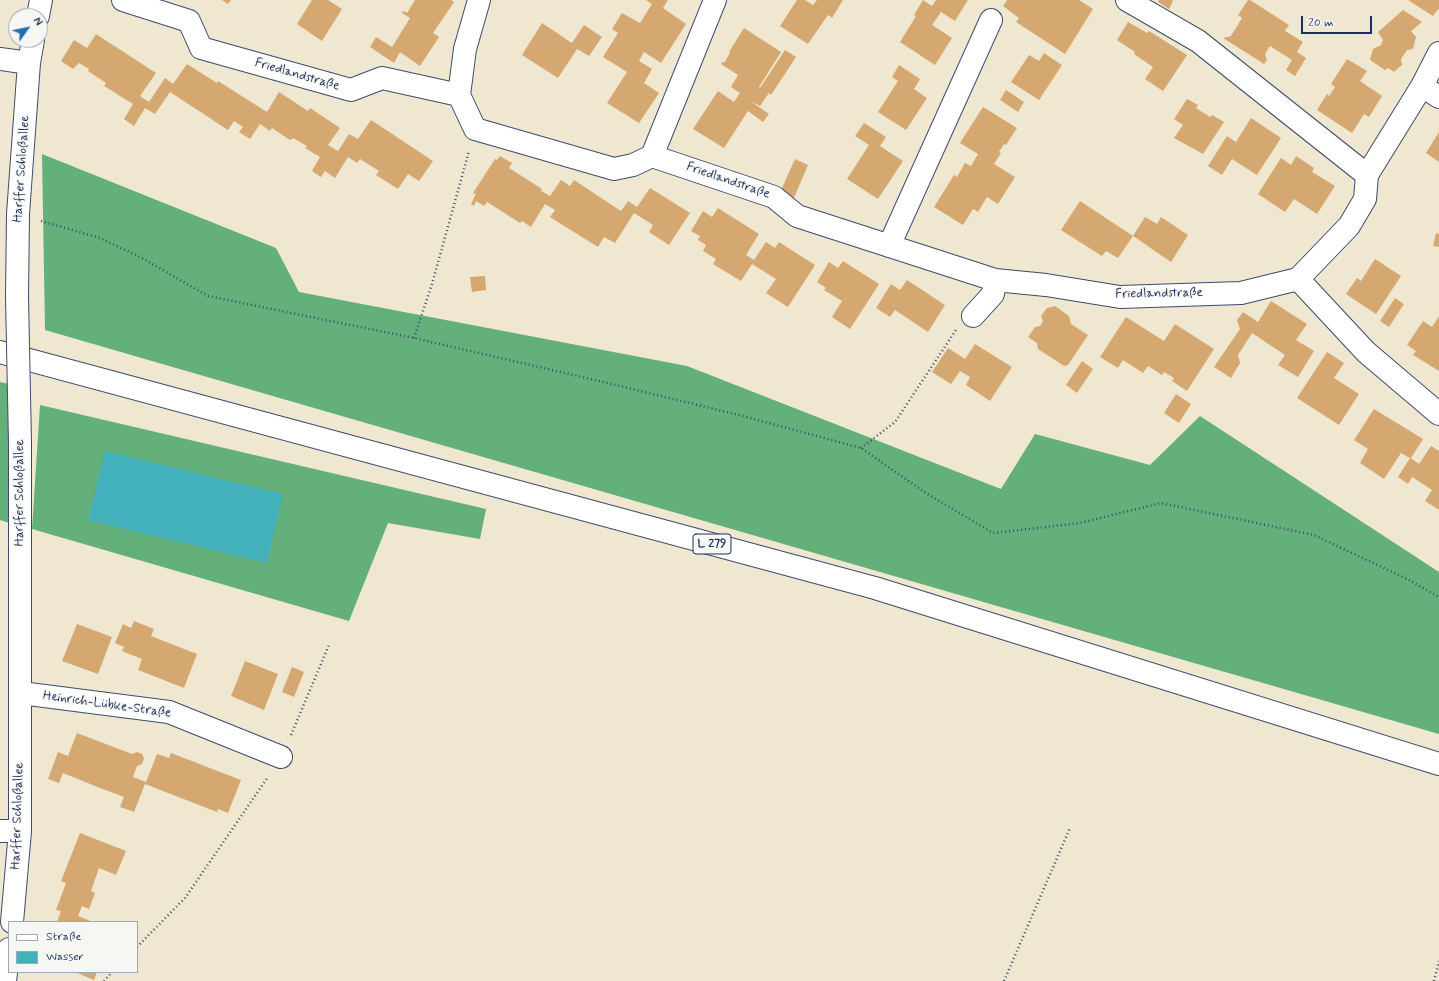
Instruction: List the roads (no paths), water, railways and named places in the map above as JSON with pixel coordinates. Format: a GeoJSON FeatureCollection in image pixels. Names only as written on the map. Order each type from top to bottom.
{"type":"FeatureCollection","features":[{"type":"Feature","properties":{"kind":"street","name":"Friedlandstraße"},"geometry":{"type":"LineString","coordinates":[[123,0],[189,21],[201,48],[351,90],[382,78],[459,95]]}},
{"type":"Feature","properties":{"kind":"street"},"geometry":{"type":"LineString","coordinates":[[479,0],[465,49],[459,95],[475,129],[614,169],[633,165],[652,156],[715,0]]}},
{"type":"Feature","properties":{"kind":"street"},"geometry":{"type":"LineString","coordinates":[[1127,0],[1169,16],[1198,41],[1367,174]]}},
{"type":"Feature","properties":{"kind":"street"},"geometry":{"type":"LineString","coordinates":[[889,246],[992,20]]}},
{"type":"Feature","properties":{"kind":"street","name":"Harffer Schloßallee"},"geometry":{"type":"LineString","coordinates":[[12,921],[10,831],[21,693],[20,444],[17,296],[18,214],[29,63],[32,48]]}},
{"type":"Feature","properties":{"kind":"street"},"geometry":{"type":"LineString","coordinates":[[1439,53],[1431,92],[1367,174],[1365,199],[1350,226],[1298,279],[1366,352],[1439,414]]}},
{"type":"Feature","properties":{"kind":"street"},"geometry":{"type":"LineString","coordinates":[[0,59],[29,63]]}},
{"type":"Feature","properties":{"kind":"street","name":"Friedlandstraße"},"geometry":{"type":"LineString","coordinates":[[652,156],[774,197],[797,216],[995,280],[1046,285],[1120,297],[1241,293],[1298,279]]}},
{"type":"Feature","properties":{"kind":"street"},"geometry":{"type":"LineString","coordinates":[[973,316],[993,294],[995,280]]}},
{"type":"Feature","properties":{"kind":"street","name":"L 279"},"geometry":{"type":"LineString","coordinates":[[0,352],[875,588],[1439,764]]}},
{"type":"Feature","properties":{"kind":"street","name":"Heinrich-Lübke-Straße"},"geometry":{"type":"LineString","coordinates":[[21,693],[169,712],[281,757]]}},
{"type":"Feature","properties":{"kind":"street"},"geometry":{"type":"LineString","coordinates":[[5,981],[8,957]]}},
{"type":"Feature","properties":{"kind":"water"},"geometry":{"type":"Polygon","coordinates":[[[105,451],[283,494],[267,563],[88,520],[105,451]]]}}]}
